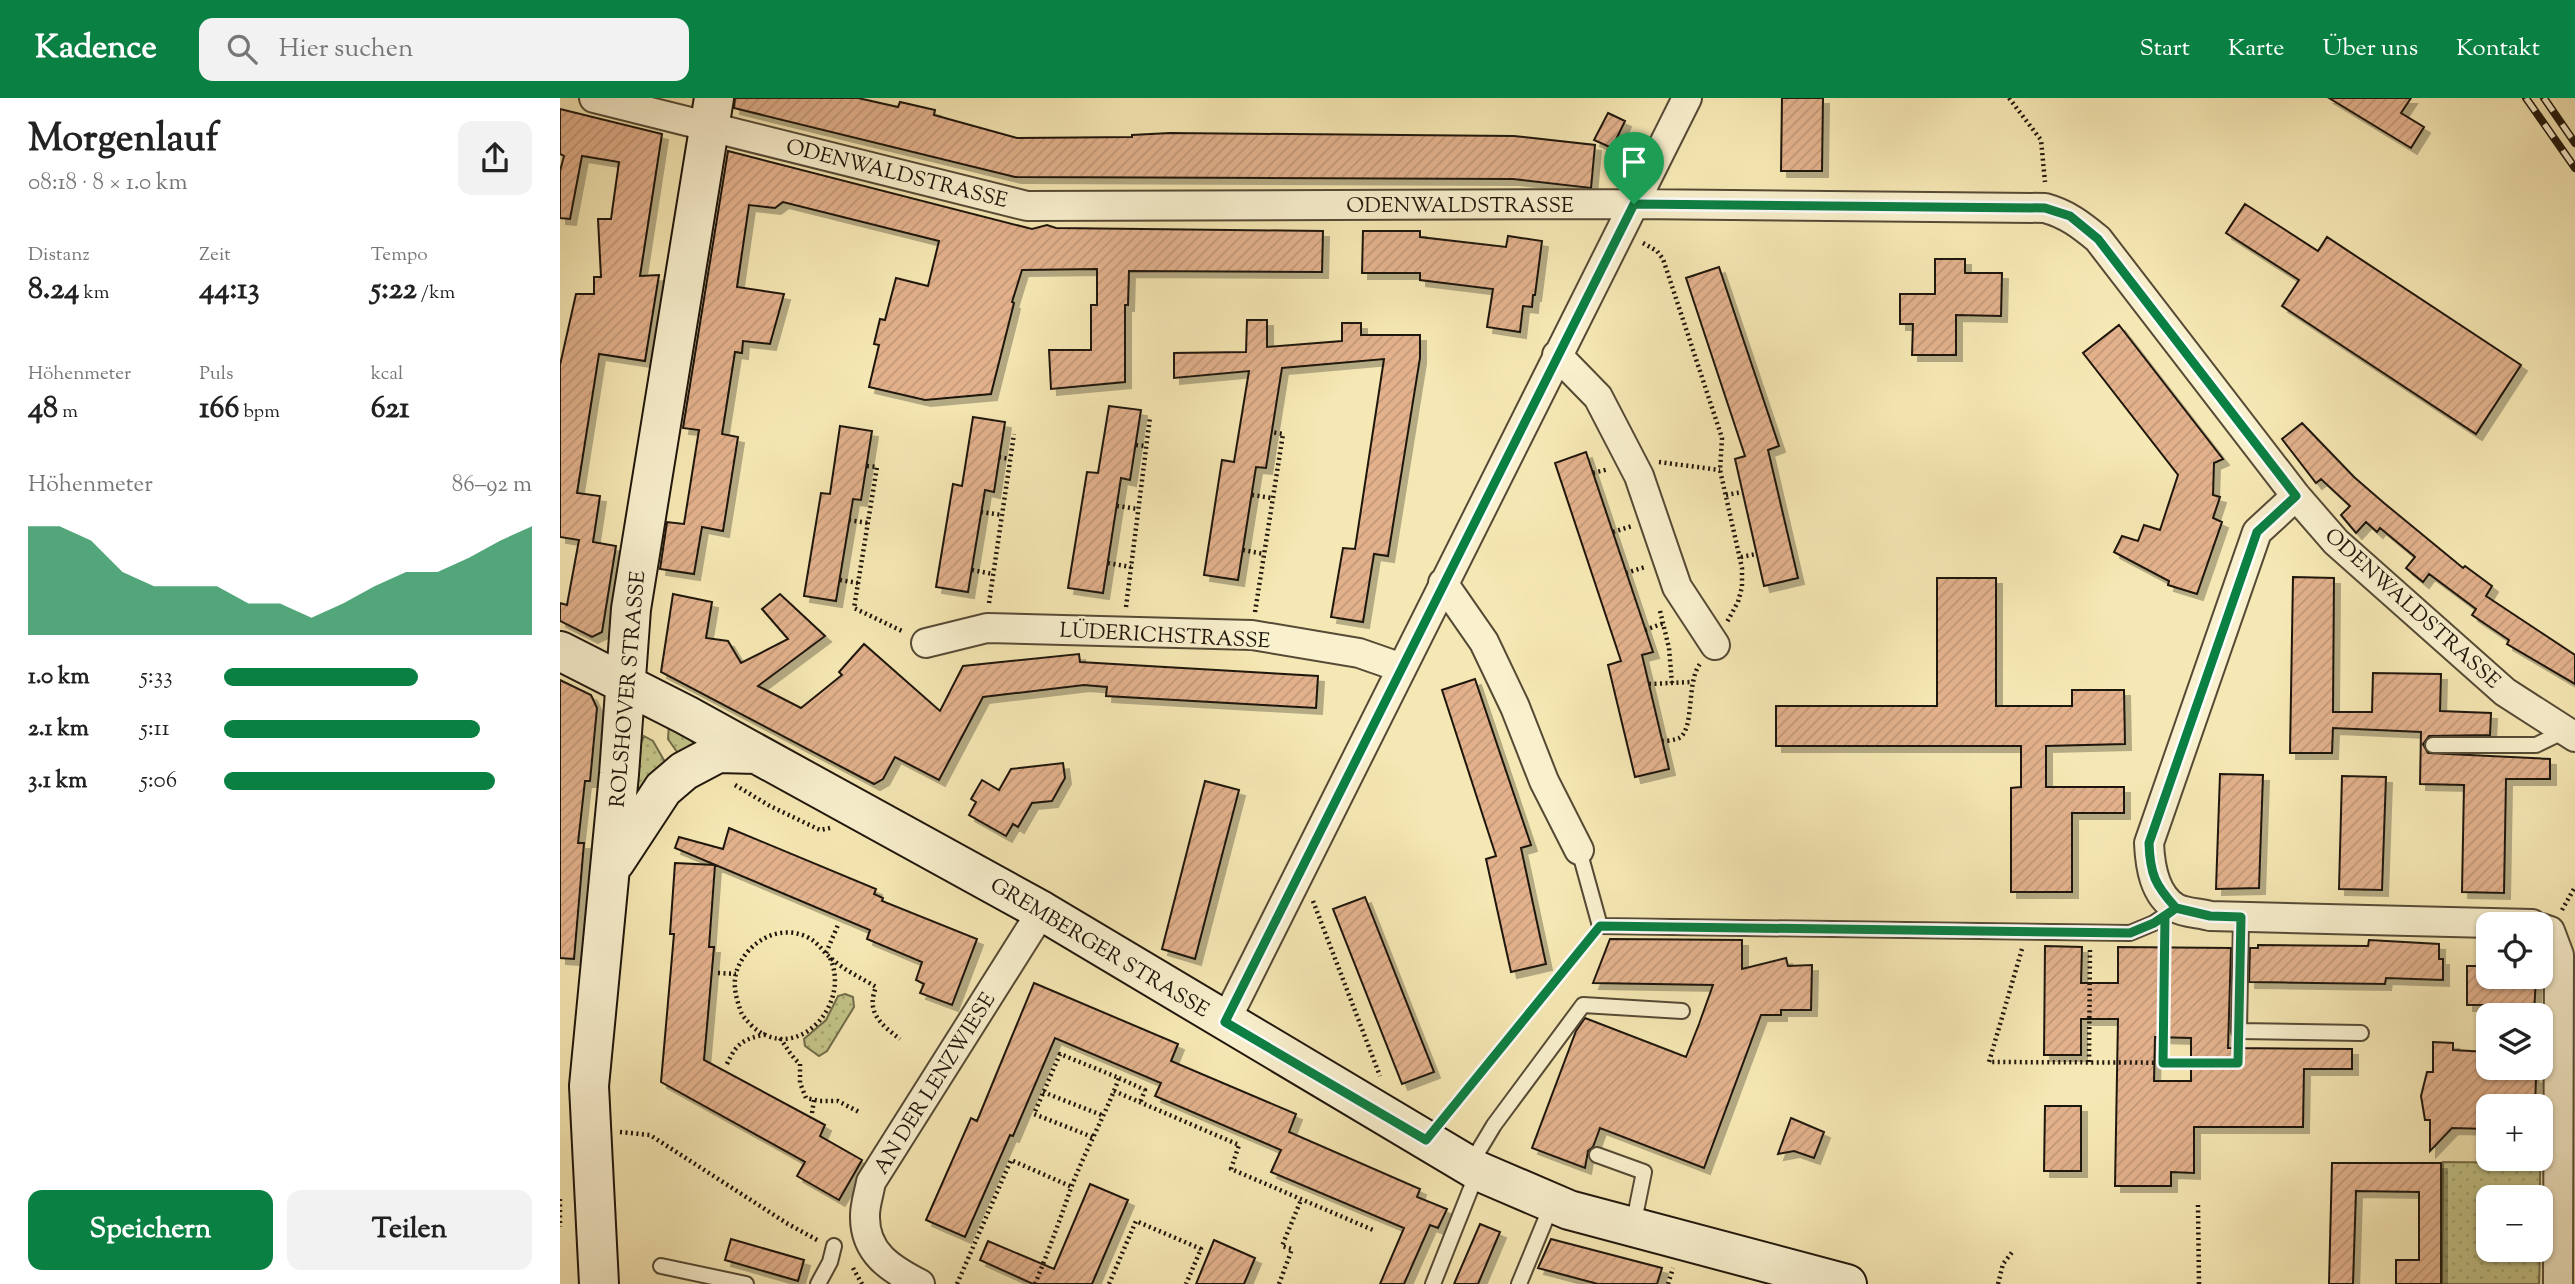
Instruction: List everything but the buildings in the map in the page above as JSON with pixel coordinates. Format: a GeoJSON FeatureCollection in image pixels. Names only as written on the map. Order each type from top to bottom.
{"type":"FeatureCollection","features":[{"type":"Feature","properties":{"kind":"street","name":"ODENWALDSTRASSE"},"geometry":{"type":"LineString","coordinates":[[594,98],[711,112],[1027,206],[1634,204],[2045,208],[2070,216],[2098,239],[2296,496],[2336,542],[2505,692],[2570,734]]}},
{"type":"Feature","properties":{"kind":"street"},"geometry":{"type":"LineString","coordinates":[[1225,1022],[1687,98]]}},
{"type":"Feature","properties":{"kind":"street","name":"ROLSHOVER STRASSE"},"geometry":{"type":"LineString","coordinates":[[604,1279],[589,1086],[631,609],[711,112]]}},
{"type":"Feature","properties":{"kind":"street"},"geometry":{"type":"LineString","coordinates":[[1557,355],[1598,397],[1633,463],[1677,587],[1715,645]]}},
{"type":"Feature","properties":{"kind":"street"},"geometry":{"type":"LineString","coordinates":[[2296,496],[2257,532],[2149,843],[2150,867],[2158,888],[2170,912],[2210,916],[2476,923]]}},
{"type":"Feature","properties":{"kind":"street"},"geometry":{"type":"LineString","coordinates":[[1443,583],[1484,642],[1544,781],[1579,850]]}},
{"type":"Feature","properties":{"kind":"street","name":"LÜDERICHSTRASSE"},"geometry":{"type":"LineString","coordinates":[[926,643],[987,628],[1252,635],[1359,653],[1402,668]]}},
{"type":"Feature","properties":{"kind":"street","name":"GREMBERGER STRASSE"},"geometry":{"type":"LineString","coordinates":[[560,651],[626,684],[753,779],[1042,911],[1473,1169],[1552,1203],[1847,1284]]}},
{"type":"Feature","properties":{"kind":"street"},"geometry":{"type":"LineString","coordinates":[[610,869],[663,789],[684,771],[718,754],[753,779]]}},
{"type":"Feature","properties":{"kind":"street","name":"AN DER LENZWIESE"},"geometry":{"type":"LineString","coordinates":[[908,1281],[884,1264],[871,1246],[864,1216],[871,1182],[1042,911]]}},
{"type":"Feature","properties":{"kind":"street"},"geometry":{"type":"LineString","coordinates":[[2553,939],[2559,955],[2558,1284]]}},
{"type":"Feature","properties":{"kind":"lane"},"geometry":{"type":"LineString","coordinates":[[2433,745],[2536,746],[2570,734]]}},
{"type":"Feature","properties":{"kind":"lane"},"geometry":{"type":"LineString","coordinates":[[1579,850],[1600,926],[2130,933],[2154,923],[2170,912]]}},
{"type":"Feature","properties":{"kind":"lane"},"geometry":{"type":"LineString","coordinates":[[2241,917],[2239,1031],[2361,1032]]}},
{"type":"Feature","properties":{"kind":"lane"},"geometry":{"type":"LineString","coordinates":[[1433,1284],[1473,1169],[1494,1125],[1584,1005],[1682,1011]]}},
{"type":"Feature","properties":{"kind":"lane"},"geometry":{"type":"LineString","coordinates":[[1597,1155],[1644,1172],[1633,1227]]}},
{"type":"Feature","properties":{"kind":"lane"},"geometry":{"type":"LineString","coordinates":[[1519,1284],[1552,1203]]}},
{"type":"Feature","properties":{"kind":"lane"},"geometry":{"type":"LineString","coordinates":[[818,1284],[830,1262],[834,1246]]}},
{"type":"Feature","properties":{"kind":"lane"},"geometry":{"type":"LineString","coordinates":[[661,1266],[746,1284]]}},
{"type":"Feature","properties":{"kind":"path"},"geometry":{"type":"LineString","coordinates":[[2008,98],[2041,140],[2045,208]]}},
{"type":"Feature","properties":{"kind":"path"},"geometry":{"type":"LineString","coordinates":[[1621,231],[1657,251],[1663,259],[1722,439],[1720,470],[1741,557],[1742,587],[1738,602],[1715,645],[1695,670],[1691,681],[1685,732],[1679,738],[1662,741]]}},
{"type":"Feature","properties":{"kind":"path"},"geometry":{"type":"LineString","coordinates":[[1125,631],[1130,567],[1150,417]]}},
{"type":"Feature","properties":{"kind":"path"},"geometry":{"type":"LineString","coordinates":[[1252,635],[1283,434],[1271,432]]}},
{"type":"Feature","properties":{"kind":"path"},"geometry":{"type":"LineString","coordinates":[[987,628],[1014,434]]}},
{"type":"Feature","properties":{"kind":"path"},"geometry":{"type":"LineString","coordinates":[[1136,445],[1146,446]]}},
{"type":"Feature","properties":{"kind":"path"},"geometry":{"type":"LineString","coordinates":[[999,457],[1010,459]]}},
{"type":"Feature","properties":{"kind":"path"},"geometry":{"type":"LineString","coordinates":[[1633,463],[1645,460],[1720,470]]}},
{"type":"Feature","properties":{"kind":"path"},"geometry":{"type":"LineString","coordinates":[[866,466],[877,467],[854,608],[926,643]]}},
{"type":"Feature","properties":{"kind":"path"},"geometry":{"type":"LineString","coordinates":[[1726,495],[1742,492]]}},
{"type":"Feature","properties":{"kind":"path"},"geometry":{"type":"LineString","coordinates":[[1252,495],[1272,498]]}},
{"type":"Feature","properties":{"kind":"path"},"geometry":{"type":"LineString","coordinates":[[1117,506],[1138,509]]}},
{"type":"Feature","properties":{"kind":"path"},"geometry":{"type":"LineString","coordinates":[[981,512],[1002,515]]}},
{"type":"Feature","properties":{"kind":"path"},"geometry":{"type":"LineString","coordinates":[[849,520],[868,523]]}},
{"type":"Feature","properties":{"kind":"path"},"geometry":{"type":"LineString","coordinates":[[1243,550],[1264,554]]}},
{"type":"Feature","properties":{"kind":"path"},"geometry":{"type":"LineString","coordinates":[[1741,557],[1756,554]]}},
{"type":"Feature","properties":{"kind":"path"},"geometry":{"type":"LineString","coordinates":[[1108,563],[1130,567]]}},
{"type":"Feature","properties":{"kind":"path"},"geometry":{"type":"LineString","coordinates":[[972,570],[993,574]]}},
{"type":"Feature","properties":{"kind":"path"},"geometry":{"type":"LineString","coordinates":[[840,580],[858,583]]}},
{"type":"Feature","properties":{"kind":"path"},"geometry":{"type":"LineString","coordinates":[[1649,684],[1691,681]]}},
{"type":"Feature","properties":{"kind":"path"},"geometry":{"type":"LineString","coordinates":[[1301,871],[1383,1088]]}},
{"type":"Feature","properties":{"kind":"path"},"geometry":{"type":"LineString","coordinates":[[2163,1063],[2170,912]]}},
{"type":"Feature","properties":{"kind":"path"},"geometry":{"type":"LineString","coordinates":[[826,953],[838,925]]}},
{"type":"Feature","properties":{"kind":"path"},"geometry":{"type":"LineString","coordinates":[[1426,1140],[1600,926]]}},
{"type":"Feature","properties":{"kind":"path"},"geometry":{"type":"LineString","coordinates":[[2027,931],[1989,1062],[2238,1063],[2239,1031]]}},
{"type":"Feature","properties":{"kind":"path"},"geometry":{"type":"LineString","coordinates":[[783,933],[806,936],[830,958],[836,985],[831,1003],[821,1019],[805,1035],[785,1039],[759,1032],[741,1016],[735,994],[736,974],[744,953],[763,938],[783,933]]}},
{"type":"Feature","properties":{"kind":"path"},"geometry":{"type":"LineString","coordinates":[[2089,1062],[2091,933]]}},
{"type":"Feature","properties":{"kind":"path"},"geometry":{"type":"LineString","coordinates":[[830,958],[876,986],[872,997],[873,1011],[886,1029],[900,1038]]}},
{"type":"Feature","properties":{"kind":"path"},"geometry":{"type":"LineString","coordinates":[[718,973],[736,974]]}},
{"type":"Feature","properties":{"kind":"path"},"geometry":{"type":"LineString","coordinates":[[727,1064],[734,1048],[748,1038],[768,1034]]}},
{"type":"Feature","properties":{"kind":"path"},"geometry":{"type":"LineString","coordinates":[[780,1038],[788,1054],[800,1065],[800,1083],[806,1098],[838,1101],[859,1112]]}},
{"type":"Feature","properties":{"kind":"path"},"geometry":{"type":"LineString","coordinates":[[1095,1138],[1034,1114],[1059,1054],[1145,1090],[1140,1103]]}},
{"type":"Feature","properties":{"kind":"path"},"geometry":{"type":"LineString","coordinates":[[1035,1284],[1072,1187],[1119,1079]]}},
{"type":"Feature","properties":{"kind":"path"},"geometry":{"type":"LineString","coordinates":[[1114,1091],[1239,1145],[1231,1169],[1373,1230]]}},
{"type":"Feature","properties":{"kind":"path"},"geometry":{"type":"LineString","coordinates":[[1043,1092],[1104,1116]]}},
{"type":"Feature","properties":{"kind":"path"},"geometry":{"type":"LineString","coordinates":[[812,1113],[814,1100]]}},
{"type":"Feature","properties":{"kind":"path"},"geometry":{"type":"LineString","coordinates":[[609,1131],[650,1135],[788,1224],[834,1246]]}},
{"type":"Feature","properties":{"kind":"path"},"geometry":{"type":"LineString","coordinates":[[957,1284],[1011,1160],[1072,1187]]}},
{"type":"Feature","properties":{"kind":"path"},"geometry":{"type":"LineString","coordinates":[[560,1199],[560,1227]]}},
{"type":"Feature","properties":{"kind":"path"},"geometry":{"type":"LineString","coordinates":[[1279,1284],[1292,1249],[1282,1246],[1301,1200]]}},
{"type":"Feature","properties":{"kind":"path"},"geometry":{"type":"LineString","coordinates":[[2198,1205],[2199,1284]]}},
{"type":"Feature","properties":{"kind":"path"},"geometry":{"type":"LineString","coordinates":[[1109,1284],[1136,1221],[1201,1249],[1186,1284]]}},
{"type":"Feature","properties":{"kind":"path"},"geometry":{"type":"LineString","coordinates":[[1998,1284],[2003,1264],[2014,1251]]}},
{"type":"Feature","properties":{"kind":"green space"},"geometry":{"type":"Polygon","coordinates":[[[669,724],[697,745],[682,759],[668,739],[669,724]]]}},
{"type":"Feature","properties":{"kind":"green space"},"geometry":{"type":"Polygon","coordinates":[[[644,736],[653,741],[669,769],[634,809],[641,743],[644,736]]]}},
{"type":"Feature","properties":{"kind":"green space"},"geometry":{"type":"Polygon","coordinates":[[[845,994],[853,997],[854,1007],[827,1051],[819,1056],[805,1046],[804,1039],[826,1020],[838,996],[845,994]]]}},
{"type":"Feature","properties":{"kind":"green space"},"geometry":{"type":"Polygon","coordinates":[[[2443,1162],[2476,1162],[2476,1171],[2540,1171],[2540,1185],[2476,1185],[2476,1262],[2540,1262],[2539,1284],[2442,1284],[2443,1162]]]}},
{"type":"Feature","properties":{"kind":"railway"},"geometry":{"type":"LineString","coordinates":[[2526,98],[2575,168]]}},
{"type":"Feature","properties":{"kind":"railway"},"geometry":{"type":"LineString","coordinates":[[2544,98],[2575,143]]}},
{"type":"Feature","properties":{"kind":"route"},"geometry":{"type":"LineString","coordinates":[[1634,204],[1225,1022],[1426,1140],[1600,926],[2130,933],[2154,923],[2176,908],[2210,916],[2241,917],[2238,1063],[2163,1063],[2165,916],[2176,908],[2158,888],[2150,867],[2149,843],[2257,532],[2296,496],[2098,239],[2070,216],[2045,208],[1634,204]]}}]}
